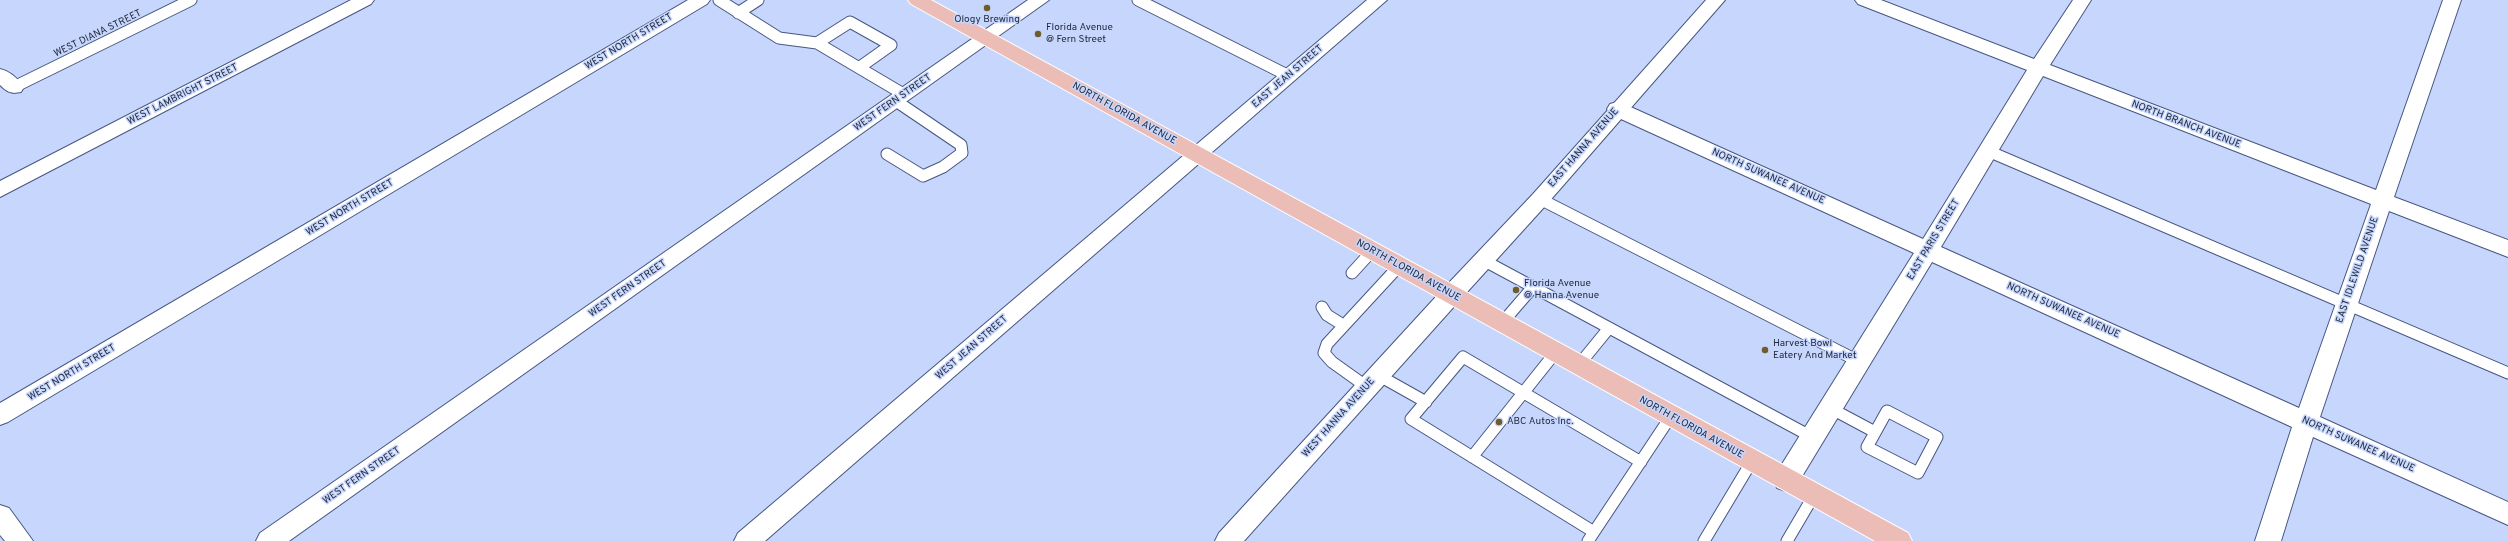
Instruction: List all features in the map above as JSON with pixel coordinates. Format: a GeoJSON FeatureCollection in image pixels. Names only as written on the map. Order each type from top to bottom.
{"type":"FeatureCollection","features":[{"type":"Feature","properties":{"kind":"main road","name":"NORTH FLORIDA AVENUE"},"geometry":{"type":"LineString","coordinates":[[917,0],[1578,366],[1899,541]]}},
{"type":"Feature","properties":{"kind":"street","name":"WEST LAMBRIGHT STREET"},"geometry":{"type":"LineString","coordinates":[[0,190],[365,0]]}},
{"type":"Feature","properties":{"kind":"street","name":"WEST NORTH STREET"},"geometry":{"type":"LineString","coordinates":[[0,415],[701,0]]}},
{"type":"Feature","properties":{"kind":"street","name":"WEST FERN STREET"},"geometry":{"type":"LineString","coordinates":[[269,541],[1040,0]]}},
{"type":"Feature","properties":{"kind":"street","name":"EAST JEAN STREET"},"geometry":{"type":"LineString","coordinates":[[1197,155],[1378,0]]}},
{"type":"Feature","properties":{"kind":"street","name":"EAST HANNA AVENUE"},"geometry":{"type":"LineString","coordinates":[[1451,295],[1540,199],[1617,109],[1716,0]]}},
{"type":"Feature","properties":{"kind":"street","name":"NORTH BRANCH AVENUE"},"geometry":{"type":"LineString","coordinates":[[1864,0],[2508,249]]}},
{"type":"Feature","properties":{"kind":"street","name":"EAST PARIS STREET"},"geometry":{"type":"LineString","coordinates":[[1786,480],[1860,362],[2038,68],[2082,0]]}},
{"type":"Feature","properties":{"kind":"street","name":"EAST IDLEWILD AVENUE"},"geometry":{"type":"LineString","coordinates":[[2268,541],[2306,422],[2452,0]]}},
{"type":"Feature","properties":{"kind":"street","name":"NORTH SUWANEE AVENUE"},"geometry":{"type":"LineString","coordinates":[[1617,109],[2508,514]]}},
{"type":"Feature","properties":{"kind":"street","name":"WEST JEAN STREET"},"geometry":{"type":"LineString","coordinates":[[747,541],[1197,155]]}},
{"type":"Feature","properties":{"kind":"street","name":"WEST HANNA AVENUE"},"geometry":{"type":"LineString","coordinates":[[1228,541],[1451,295]]}},
{"type":"Feature","properties":{"kind":"street"},"geometry":{"type":"LineString","coordinates":[[0,516],[20,541]]}},
{"type":"Feature","properties":{"kind":"lane","name":"WEST DIANA STREET"},"geometry":{"type":"LineString","coordinates":[[7,81],[191,0]]}},
{"type":"Feature","properties":{"kind":"lane"},"geometry":{"type":"LineString","coordinates":[[719,0],[779,38],[817,43],[860,67],[960,145],[962,153],[943,168],[923,176],[887,154]]}},
{"type":"Feature","properties":{"kind":"lane"},"geometry":{"type":"LineString","coordinates":[[738,12],[758,0]]}},
{"type":"Feature","properties":{"kind":"lane"},"geometry":{"type":"LineString","coordinates":[[1138,0],[1289,76]]}},
{"type":"Feature","properties":{"kind":"lane"},"geometry":{"type":"LineString","coordinates":[[817,43],[850,22],[891,45],[860,67]]}},
{"type":"Feature","properties":{"kind":"lane"},"geometry":{"type":"LineString","coordinates":[[1988,151],[2346,305],[2508,372]]}},
{"type":"Feature","properties":{"kind":"lane"},"geometry":{"type":"LineString","coordinates":[[1540,199],[1860,362]]}},
{"type":"Feature","properties":{"kind":"lane"},"geometry":{"type":"LineString","coordinates":[[1352,273],[1372,251]]}},
{"type":"Feature","properties":{"kind":"lane"},"geometry":{"type":"LineString","coordinates":[[1483,260],[1812,437]]}},
{"type":"Feature","properties":{"kind":"lane"},"geometry":{"type":"LineString","coordinates":[[1399,266],[1343,325],[1327,344],[1324,353],[1332,362],[1373,381],[1426,402]]}},
{"type":"Feature","properties":{"kind":"lane"},"geometry":{"type":"LineString","coordinates":[[1502,323],[1533,287]]}},
{"type":"Feature","properties":{"kind":"lane"},"geometry":{"type":"LineString","coordinates":[[1322,307],[1327,315],[1343,325]]}},
{"type":"Feature","properties":{"kind":"lane"},"geometry":{"type":"LineString","coordinates":[[1578,366],[1609,328]]}},
{"type":"Feature","properties":{"kind":"lane"},"geometry":{"type":"LineString","coordinates":[[1472,457],[1555,353]]}},
{"type":"Feature","properties":{"kind":"lane"},"geometry":{"type":"LineString","coordinates":[[1641,462],[1463,357],[1411,419],[1472,457],[1591,537],[1641,462],[1671,416]]}},
{"type":"Feature","properties":{"kind":"lane"},"geometry":{"type":"LineString","coordinates":[[1830,408],[1875,432]]}},
{"type":"Feature","properties":{"kind":"lane"},"geometry":{"type":"LineString","coordinates":[[1887,411],[1937,437],[1918,473],[1867,446],[1875,432],[1887,411]]}},
{"type":"Feature","properties":{"kind":"lane"},"geometry":{"type":"LineString","coordinates":[[1704,541],[1752,461]]}},
{"type":"Feature","properties":{"kind":"lane"},"geometry":{"type":"LineString","coordinates":[[1787,541],[1814,496]]}},
{"type":"Feature","properties":{"kind":"place","name":"Ology Brewing"},"geometry":{"type":"Point","coordinates":[987,8]}},
{"type":"Feature","properties":{"kind":"place","name":"Florida Avenue @ Fern Street"},"geometry":{"type":"Point","coordinates":[1038,34]}},
{"type":"Feature","properties":{"kind":"place","name":"Florida Avenue @ Hanna Avenue"},"geometry":{"type":"Point","coordinates":[1516,290]}},
{"type":"Feature","properties":{"kind":"place","name":"Harvest Bowl Eatery And Market"},"geometry":{"type":"Point","coordinates":[1765,350]}},
{"type":"Feature","properties":{"kind":"place","name":"ABC Autos Inc."},"geometry":{"type":"Point","coordinates":[1499,422]}}]}
